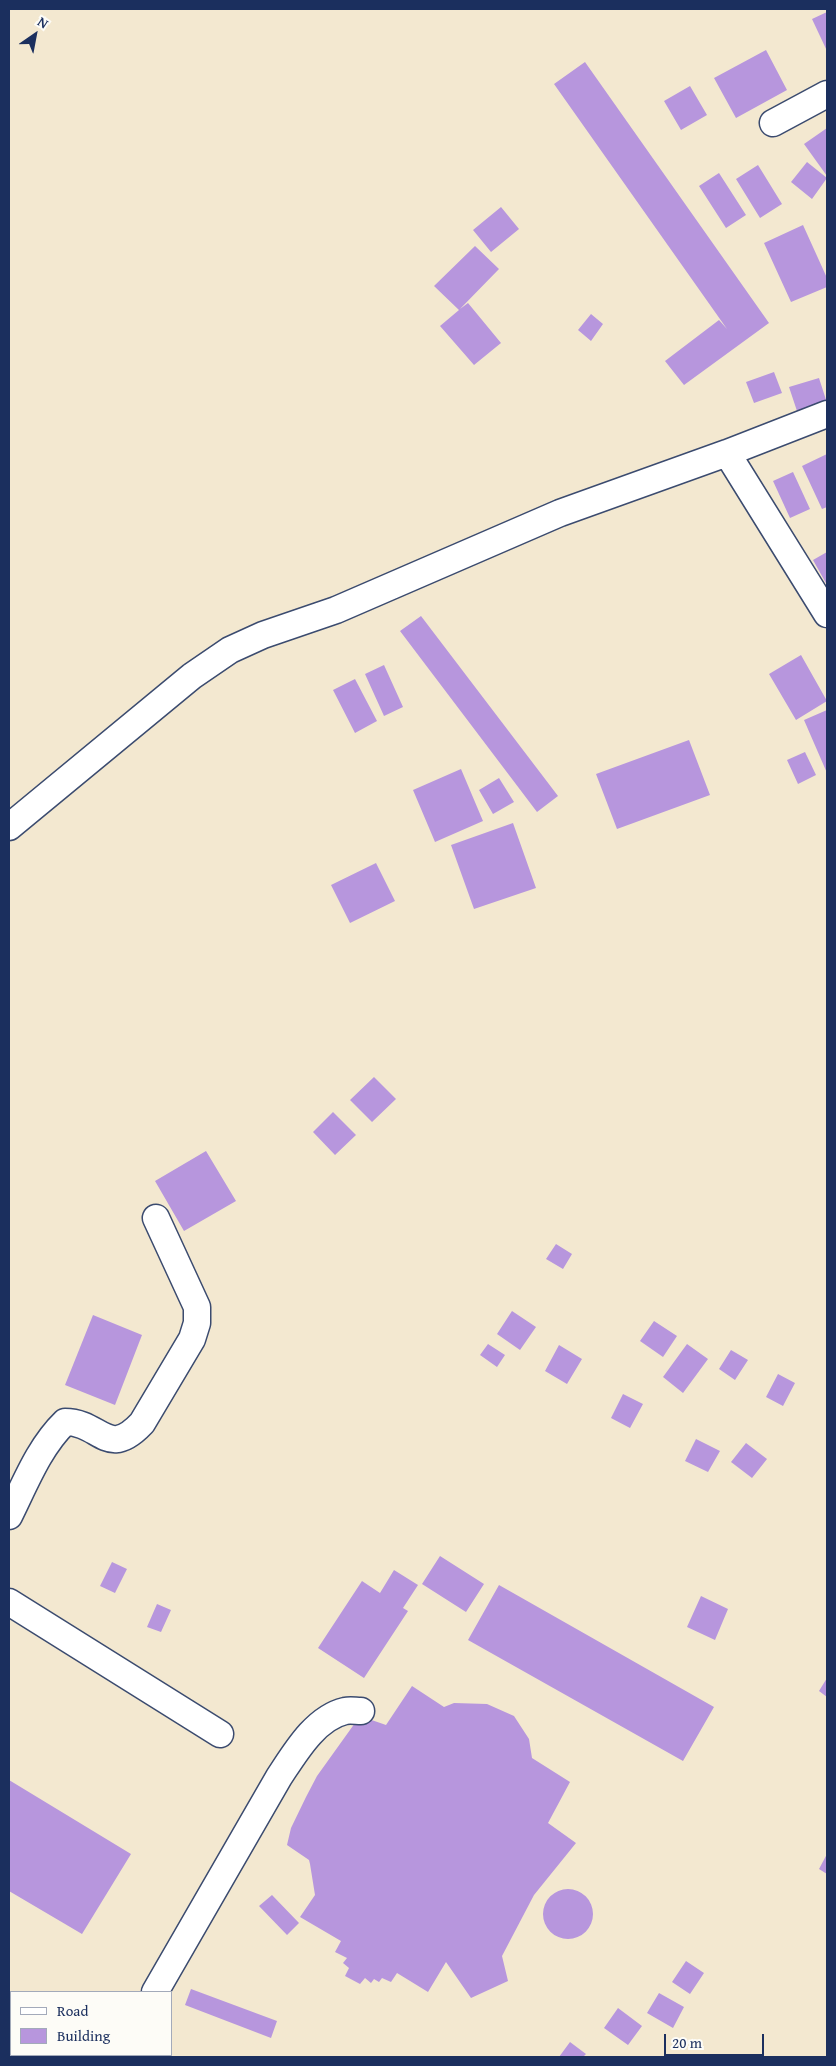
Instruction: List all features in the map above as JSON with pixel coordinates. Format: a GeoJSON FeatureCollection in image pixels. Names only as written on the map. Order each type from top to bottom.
{"type":"FeatureCollection","features":[{"type":"Feature","properties":{"kind":"street"},"geometry":{"type":"LineString","coordinates":[[773,123],[827,94]]}},
{"type":"Feature","properties":{"kind":"street"},"geometry":{"type":"LineString","coordinates":[[9,827],[192,676],[230,650],[263,635],[336,610],[560,513],[727,453],[827,414]]}},
{"type":"Feature","properties":{"kind":"street"},"geometry":{"type":"LineString","coordinates":[[727,453],[827,614]]}},
{"type":"Feature","properties":{"kind":"street"},"geometry":{"type":"LineString","coordinates":[[9,1516],[33,1467],[65,1422],[79,1424],[116,1440],[123,1439],[131,1434],[142,1424],[192,1339],[197,1323],[197,1307],[156,1218]]}},
{"type":"Feature","properties":{"kind":"street"},"geometry":{"type":"LineString","coordinates":[[9,1602],[220,1734]]}},
{"type":"Feature","properties":{"kind":"street"},"geometry":{"type":"LineString","coordinates":[[156,1991],[279,1776],[301,1744],[325,1721],[345,1711],[361,1712]]}},
{"type":"Feature","properties":{"kind":"building"},"geometry":{"type":"Polygon","coordinates":[[[827,12],[827,51],[812,19],[827,12]]]}},
{"type":"Feature","properties":{"kind":"building"},"geometry":{"type":"Polygon","coordinates":[[[766,50],[787,90],[736,118],[714,78],[766,50]]]}},
{"type":"Feature","properties":{"kind":"building"},"geometry":{"type":"Polygon","coordinates":[[[585,62],[769,323],[684,385],[665,361],[719,320],[727,329],[554,84],[585,62]]]}},
{"type":"Feature","properties":{"kind":"building"},"geometry":{"type":"Polygon","coordinates":[[[690,86],[707,115],[681,130],[664,101],[690,86]]]}},
{"type":"Feature","properties":{"kind":"building"},"geometry":{"type":"Polygon","coordinates":[[[827,128],[827,176],[804,144],[827,128]]]}},
{"type":"Feature","properties":{"kind":"building"},"geometry":{"type":"Polygon","coordinates":[[[807,162],[827,178],[812,199],[791,182],[807,162]]]}},
{"type":"Feature","properties":{"kind":"building"},"geometry":{"type":"Polygon","coordinates":[[[758,165],[782,204],[760,218],[736,179],[758,165]]]}},
{"type":"Feature","properties":{"kind":"building"},"geometry":{"type":"Polygon","coordinates":[[[719,173],[746,215],[726,228],[699,186],[719,173]]]}},
{"type":"Feature","properties":{"kind":"building"},"geometry":{"type":"Polygon","coordinates":[[[501,207],[519,229],[491,252],[473,230],[501,207]]]}},
{"type":"Feature","properties":{"kind":"building"},"geometry":{"type":"Polygon","coordinates":[[[803,225],[827,278],[827,287],[791,302],[764,243],[803,225]]]}},
{"type":"Feature","properties":{"kind":"building"},"geometry":{"type":"Polygon","coordinates":[[[475,246],[499,269],[460,309],[468,303],[501,343],[474,365],[440,326],[459,310],[434,286],[475,246]]]}},
{"type":"Feature","properties":{"kind":"building"},"geometry":{"type":"Polygon","coordinates":[[[591,314],[603,324],[591,341],[578,330],[591,314]]]}},
{"type":"Feature","properties":{"kind":"building"},"geometry":{"type":"Polygon","coordinates":[[[774,372],[782,393],[754,403],[746,382],[774,372]]]}},
{"type":"Feature","properties":{"kind":"building"},"geometry":{"type":"Polygon","coordinates":[[[819,378],[827,403],[799,417],[789,387],[819,378]]]}},
{"type":"Feature","properties":{"kind":"building"},"geometry":{"type":"Polygon","coordinates":[[[827,454],[827,507],[822,509],[802,466],[827,454]]]}},
{"type":"Feature","properties":{"kind":"building"},"geometry":{"type":"Polygon","coordinates":[[[793,472],[810,509],[790,518],[773,481],[793,472]]]}},
{"type":"Feature","properties":{"kind":"building"},"geometry":{"type":"Polygon","coordinates":[[[827,552],[827,585],[813,560],[827,552]]]}},
{"type":"Feature","properties":{"kind":"building"},"geometry":{"type":"Polygon","coordinates":[[[421,616],[558,796],[537,812],[400,631],[421,616]]]}},
{"type":"Feature","properties":{"kind":"building"},"geometry":{"type":"Polygon","coordinates":[[[801,655],[827,701],[796,720],[769,674],[801,655]]]}},
{"type":"Feature","properties":{"kind":"building"},"geometry":{"type":"Polygon","coordinates":[[[384,665],[403,707],[384,716],[365,674],[384,665]]]}},
{"type":"Feature","properties":{"kind":"building"},"geometry":{"type":"Polygon","coordinates":[[[355,679],[377,721],[355,733],[333,690],[355,679]]]}},
{"type":"Feature","properties":{"kind":"building"},"geometry":{"type":"Polygon","coordinates":[[[827,710],[827,773],[804,720],[827,710]]]}},
{"type":"Feature","properties":{"kind":"building"},"geometry":{"type":"Polygon","coordinates":[[[689,740],[710,795],[617,829],[596,774],[689,740]]]}},
{"type":"Feature","properties":{"kind":"building"},"geometry":{"type":"Polygon","coordinates":[[[805,752],[816,775],[798,784],[787,760],[805,752]]]}},
{"type":"Feature","properties":{"kind":"building"},"geometry":{"type":"Polygon","coordinates":[[[461,769],[483,821],[435,842],[413,790],[461,769]]]}},
{"type":"Feature","properties":{"kind":"building"},"geometry":{"type":"Polygon","coordinates":[[[499,778],[514,802],[493,814],[479,790],[499,778]]]}},
{"type":"Feature","properties":{"kind":"building"},"geometry":{"type":"Polygon","coordinates":[[[513,823],[536,888],[474,909],[451,845],[513,823]]]}},
{"type":"Feature","properties":{"kind":"building"},"geometry":{"type":"Polygon","coordinates":[[[376,863],[395,901],[350,923],[331,885],[376,863]]]}},
{"type":"Feature","properties":{"kind":"building"},"geometry":{"type":"Polygon","coordinates":[[[374,1077],[396,1099],[372,1122],[350,1100],[374,1077]]]}},
{"type":"Feature","properties":{"kind":"building"},"geometry":{"type":"Polygon","coordinates":[[[333,1112],[356,1135],[335,1155],[313,1132],[333,1112]]]}},
{"type":"Feature","properties":{"kind":"building"},"geometry":{"type":"Polygon","coordinates":[[[206,1151],[236,1201],[184,1231],[155,1181],[206,1151]]]}},
{"type":"Feature","properties":{"kind":"building"},"geometry":{"type":"Polygon","coordinates":[[[556,1244],[572,1254],[563,1269],[546,1259],[556,1244]]]}},
{"type":"Feature","properties":{"kind":"building"},"geometry":{"type":"Polygon","coordinates":[[[512,1311],[536,1327],[520,1350],[497,1334],[512,1311]]]}},
{"type":"Feature","properties":{"kind":"building"},"geometry":{"type":"Polygon","coordinates":[[[93,1315],[142,1335],[115,1405],[65,1385],[93,1315]]]}},
{"type":"Feature","properties":{"kind":"building"},"geometry":{"type":"Polygon","coordinates":[[[654,1321],[677,1336],[663,1357],[640,1341],[654,1321]]]}},
{"type":"Feature","properties":{"kind":"building"},"geometry":{"type":"Polygon","coordinates":[[[488,1344],[505,1355],[497,1367],[480,1355],[488,1344]]]}},
{"type":"Feature","properties":{"kind":"building"},"geometry":{"type":"Polygon","coordinates":[[[687,1344],[708,1359],[683,1393],[663,1377],[687,1344]]]}},
{"type":"Feature","properties":{"kind":"building"},"geometry":{"type":"Polygon","coordinates":[[[559,1345],[582,1359],[567,1384],[545,1371],[559,1345]]]}},
{"type":"Feature","properties":{"kind":"building"},"geometry":{"type":"Polygon","coordinates":[[[731,1350],[748,1360],[735,1380],[719,1369],[731,1350]]]}},
{"type":"Feature","properties":{"kind":"building"},"geometry":{"type":"Polygon","coordinates":[[[778,1374],[795,1383],[783,1406],[766,1397],[778,1374]]]}},
{"type":"Feature","properties":{"kind":"building"},"geometry":{"type":"Polygon","coordinates":[[[623,1394],[643,1404],[630,1428],[611,1418],[623,1394]]]}},
{"type":"Feature","properties":{"kind":"building"},"geometry":{"type":"Polygon","coordinates":[[[696,1439],[720,1451],[708,1472],[685,1461],[696,1439]]]}},
{"type":"Feature","properties":{"kind":"building"},"geometry":{"type":"Polygon","coordinates":[[[746,1443],[767,1459],[752,1478],[731,1462],[746,1443]]]}},
{"type":"Feature","properties":{"kind":"building"},"geometry":{"type":"Polygon","coordinates":[[[440,1556],[484,1584],[466,1612],[422,1584],[440,1556]]]}},
{"type":"Feature","properties":{"kind":"building"},"geometry":{"type":"Polygon","coordinates":[[[112,1562],[127,1569],[115,1593],[100,1586],[112,1562]]]}},
{"type":"Feature","properties":{"kind":"building"},"geometry":{"type":"Polygon","coordinates":[[[394,1570],[418,1585],[403,1608],[408,1611],[364,1678],[318,1648],[362,1581],[380,1593],[394,1570]]]}},
{"type":"Feature","properties":{"kind":"building"},"geometry":{"type":"Polygon","coordinates":[[[499,1585],[714,1707],[683,1761],[468,1640],[499,1585]]]}},
{"type":"Feature","properties":{"kind":"building"},"geometry":{"type":"Polygon","coordinates":[[[701,1596],[728,1609],[715,1640],[687,1627],[701,1596]]]}},
{"type":"Feature","properties":{"kind":"building"},"geometry":{"type":"Polygon","coordinates":[[[157,1604],[171,1610],[161,1632],[147,1627],[157,1604]]]}},
{"type":"Feature","properties":{"kind":"building"},"geometry":{"type":"Polygon","coordinates":[[[827,1678],[827,1697],[819,1691],[827,1678]]]}},
{"type":"Feature","properties":{"kind":"building"},"geometry":{"type":"Polygon","coordinates":[[[412,1686],[444,1707],[454,1703],[487,1704],[514,1716],[529,1739],[532,1758],[570,1782],[548,1823],[576,1843],[534,1895],[502,1956],[508,1981],[471,1998],[446,1962],[428,1992],[397,1973],[391,1982],[382,1978],[379,1982],[374,1979],[371,1983],[365,1978],[360,1984],[345,1976],[349,1968],[343,1963],[347,1958],[335,1952],[341,1941],[300,1917],[315,1895],[310,1864],[309,1860],[287,1845],[291,1828],[306,1797],[317,1776],[360,1716],[386,1725],[412,1686]]]}},
{"type":"Feature","properties":{"kind":"building"},"geometry":{"type":"Polygon","coordinates":[[[9,1780],[131,1854],[82,1934],[9,1891],[9,1780]]]}},
{"type":"Feature","properties":{"kind":"building"},"geometry":{"type":"Polygon","coordinates":[[[827,1854],[827,1874],[819,1869],[827,1854]]]}},
{"type":"Feature","properties":{"kind":"building"},"geometry":{"type":"Polygon","coordinates":[[[563,1889],[573,1889],[586,1896],[593,1909],[593,1919],[586,1932],[573,1939],[563,1939],[554,1935],[547,1928],[543,1919],[543,1909],[547,1900],[554,1893],[563,1889]]]}},
{"type":"Feature","properties":{"kind":"building"},"geometry":{"type":"Polygon","coordinates":[[[272,1895],[299,1923],[287,1935],[259,1906],[272,1895]]]}},
{"type":"Feature","properties":{"kind":"building"},"geometry":{"type":"Polygon","coordinates":[[[686,1961],[704,1973],[690,1994],[672,1982],[686,1961]]]}},
{"type":"Feature","properties":{"kind":"building"},"geometry":{"type":"Polygon","coordinates":[[[191,1989],[277,2021],[271,2038],[185,2005],[191,1989]]]}},
{"type":"Feature","properties":{"kind":"building"},"geometry":{"type":"Polygon","coordinates":[[[659,1993],[684,2007],[673,2028],[647,2013],[659,1993]]]}},
{"type":"Feature","properties":{"kind":"building"},"geometry":{"type":"Polygon","coordinates":[[[618,2008],[642,2026],[628,2045],[604,2028],[618,2008]]]}},
{"type":"Feature","properties":{"kind":"building"},"geometry":{"type":"Polygon","coordinates":[[[570,2042],[586,2054],[583,2057],[559,2057],[570,2042]]]}}]}
